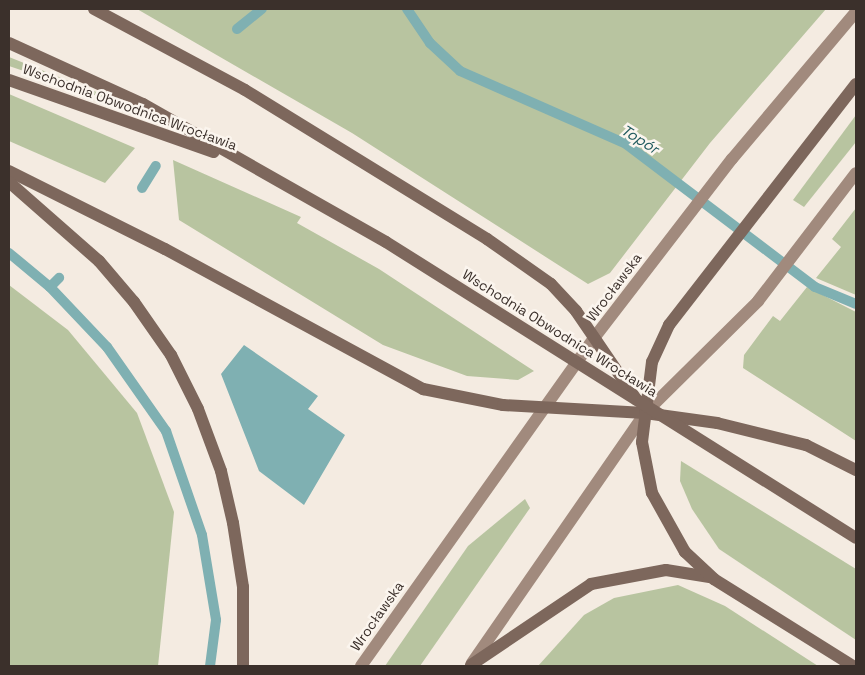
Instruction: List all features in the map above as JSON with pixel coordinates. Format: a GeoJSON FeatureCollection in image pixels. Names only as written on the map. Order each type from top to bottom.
{"type":"FeatureCollection","features":[{"type":"Feature","properties":{"kind":"main road"},"geometry":{"type":"LineString","coordinates":[[94,9],[245,90],[488,239],[552,284],[594,338],[645,413]]}},
{"type":"Feature","properties":{"kind":"main road","name":"Wrocławska"},"geometry":{"type":"LineString","coordinates":[[361,666],[594,338],[732,159],[856,12]]}},
{"type":"Feature","properties":{"kind":"main road","name":"Wschodnia Obwodnica Wrocławia"},"geometry":{"type":"LineString","coordinates":[[9,43],[143,104],[242,162],[386,242],[856,538]]}},
{"type":"Feature","properties":{"kind":"main road","name":"Wschodnia Obwodnica Wrocławia"},"geometry":{"type":"LineString","coordinates":[[9,80],[242,162]]}},
{"type":"Feature","properties":{"kind":"main road"},"geometry":{"type":"LineString","coordinates":[[853,666],[714,579],[685,552],[652,493],[644,458],[645,413],[652,362],[668,325],[856,84]]}},
{"type":"Feature","properties":{"kind":"main road"},"geometry":{"type":"LineString","coordinates":[[9,171],[165,248],[423,389],[461,399],[544,408],[645,413],[760,432],[806,445],[856,470]]}},
{"type":"Feature","properties":{"kind":"main road"},"geometry":{"type":"LineString","coordinates":[[471,666],[645,413],[758,301],[856,173]]}},
{"type":"Feature","properties":{"kind":"main road"},"geometry":{"type":"LineString","coordinates":[[9,182],[99,261],[134,302],[171,355],[198,409],[221,471],[233,523],[243,587],[243,666]]}},
{"type":"Feature","properties":{"kind":"main road"},"geometry":{"type":"LineString","coordinates":[[471,666],[591,584],[666,570],[714,579]]}},
{"type":"Feature","properties":{"kind":"green space"},"geometry":{"type":"Polygon","coordinates":[[[137,9],[826,9],[710,143],[610,273],[588,284],[352,133],[137,9]]]}},
{"type":"Feature","properties":{"kind":"green space"},"geometry":{"type":"Polygon","coordinates":[[[9,57],[114,99],[115,102],[9,66],[9,57]]]}},
{"type":"Feature","properties":{"kind":"green space"},"geometry":{"type":"Polygon","coordinates":[[[9,94],[135,148],[105,183],[9,141],[9,94]]]}},
{"type":"Feature","properties":{"kind":"green space"},"geometry":{"type":"Polygon","coordinates":[[[856,115],[856,142],[804,207],[793,200],[856,115]]]}},
{"type":"Feature","properties":{"kind":"green space"},"geometry":{"type":"Polygon","coordinates":[[[173,160],[301,217],[297,223],[379,269],[534,371],[518,380],[467,376],[383,345],[179,220],[173,160]]]}},
{"type":"Feature","properties":{"kind":"green space"},"geometry":{"type":"Polygon","coordinates":[[[856,208],[856,295],[816,278],[841,247],[832,239],[856,208]]]}},
{"type":"Feature","properties":{"kind":"green space"},"geometry":{"type":"Polygon","coordinates":[[[9,285],[68,330],[137,413],[174,512],[158,666],[9,666],[9,285]]]}},
{"type":"Feature","properties":{"kind":"green space"},"geometry":{"type":"Polygon","coordinates":[[[807,287],[856,312],[856,441],[743,368],[744,355],[773,316],[780,321],[807,287]]]}},
{"type":"Feature","properties":{"kind":"green space"},"geometry":{"type":"Polygon","coordinates":[[[681,461],[856,569],[856,640],[719,549],[692,509],[680,481],[681,461]]]}},
{"type":"Feature","properties":{"kind":"green space"},"geometry":{"type":"Polygon","coordinates":[[[525,499],[530,508],[420,666],[385,666],[468,546],[525,499]]]}},
{"type":"Feature","properties":{"kind":"green space"},"geometry":{"type":"Polygon","coordinates":[[[678,585],[725,606],[818,666],[538,666],[584,615],[614,598],[678,585]]]}},
{"type":"Feature","properties":{"kind":"water"},"geometry":{"type":"Polygon","coordinates":[[[244,345],[318,396],[308,409],[345,435],[304,505],[259,471],[221,374],[244,345]]]}},
{"type":"Feature","properties":{"kind":"waterway"},"geometry":{"type":"LineString","coordinates":[[237,29],[262,9]]}},
{"type":"Feature","properties":{"kind":"waterway","name":"Topór"},"geometry":{"type":"LineString","coordinates":[[407,9],[430,43],[460,71],[626,144],[815,287],[856,304]]}},
{"type":"Feature","properties":{"kind":"waterway"},"geometry":{"type":"LineString","coordinates":[[142,188],[156,166]]}},
{"type":"Feature","properties":{"kind":"waterway"},"geometry":{"type":"LineString","coordinates":[[9,253],[50,287],[107,347],[166,431],[202,535],[216,620],[210,666]]}},
{"type":"Feature","properties":{"kind":"waterway"},"geometry":{"type":"LineString","coordinates":[[50,287],[59,278]]}}]}
